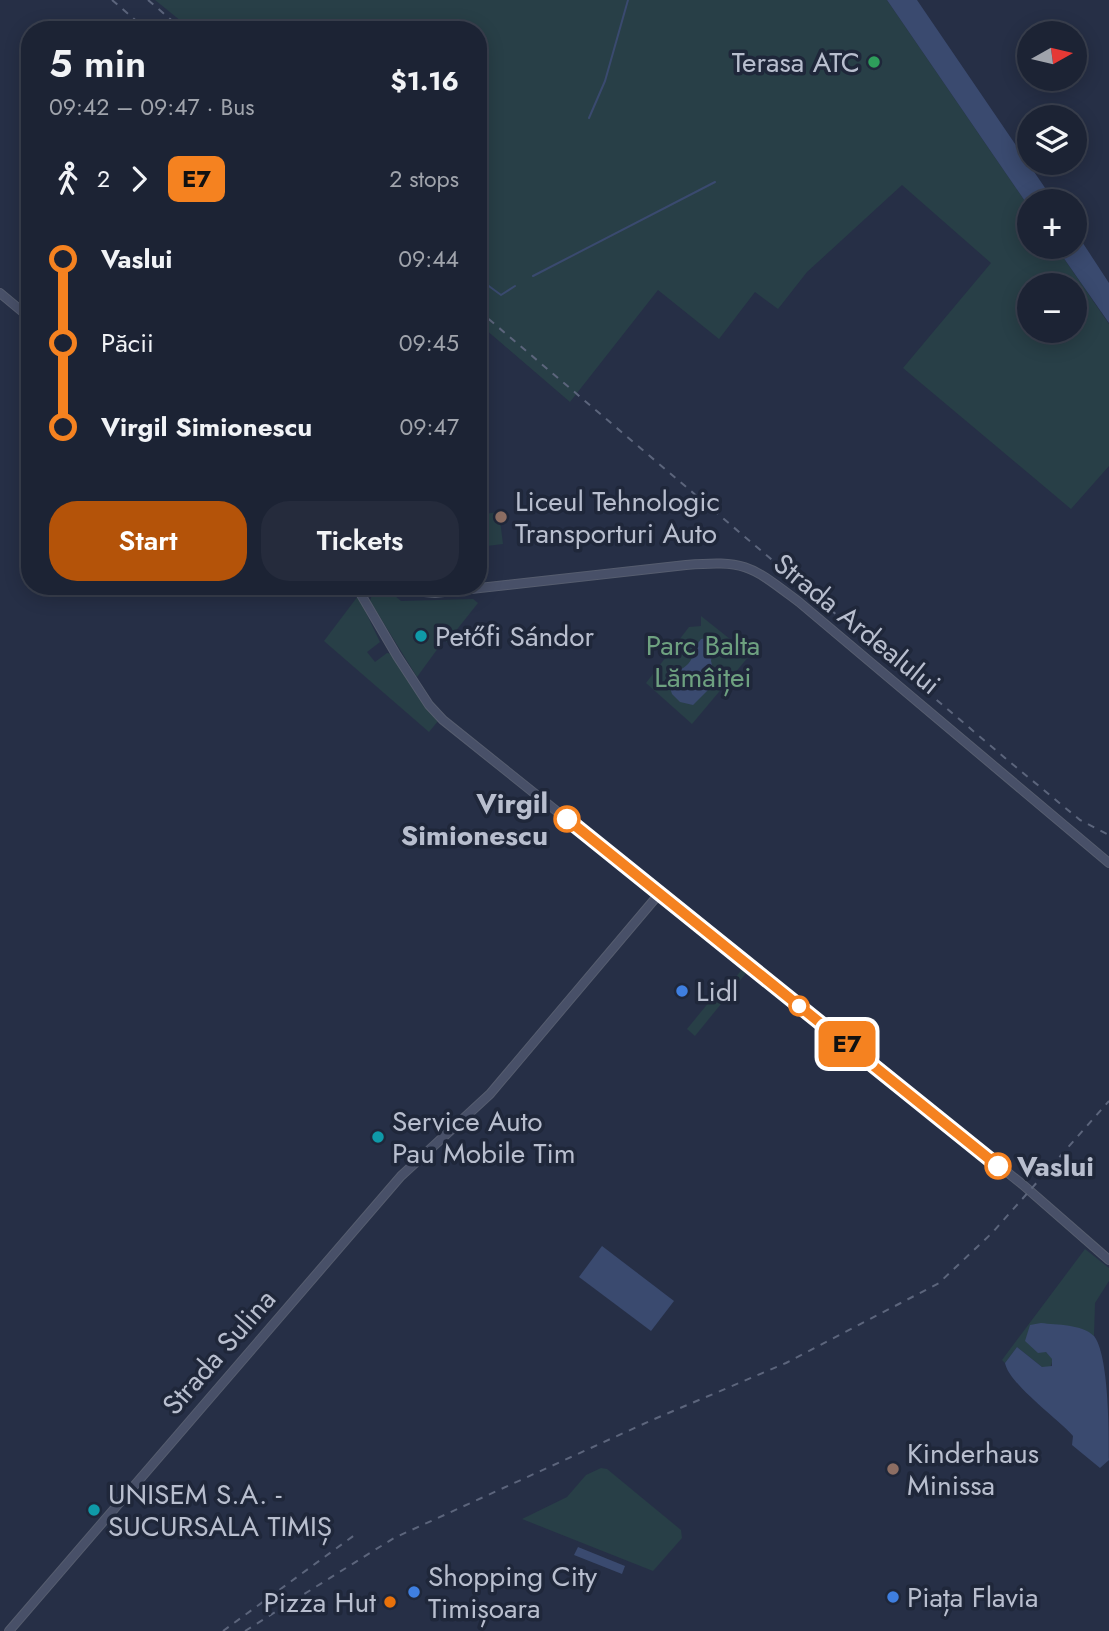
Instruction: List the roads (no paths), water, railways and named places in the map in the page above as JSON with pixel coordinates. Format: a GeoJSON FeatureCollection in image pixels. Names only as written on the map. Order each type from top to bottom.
{"type":"FeatureCollection","features":[{"type":"Feature","properties":{"kind":"street"},"geometry":{"type":"LineString","coordinates":[[0,293],[21,310]]}},
{"type":"Feature","properties":{"kind":"street","name":"Strada Ardealului"},"geometry":{"type":"LineString","coordinates":[[487,587],[725,561],[745,566],[799,602],[1109,863]]}},
{"type":"Feature","properties":{"kind":"street"},"geometry":{"type":"LineString","coordinates":[[362,595],[378,626],[433,710],[1022,1184],[1109,1260]]}},
{"type":"Feature","properties":{"kind":"street","name":"Strada Sulina"},"geometry":{"type":"LineString","coordinates":[[9,1631],[401,1176],[490,1094],[659,894]]}},
{"type":"Feature","properties":{"kind":"water"},"geometry":{"type":"Polygon","coordinates":[[[887,0],[917,0],[1017,147],[1017,175],[1036,175],[1046,189],[1017,190],[887,0]]]}},
{"type":"Feature","properties":{"kind":"water"},"geometry":{"type":"Polygon","coordinates":[[[1087,249],[1109,283],[1109,323],[1087,291],[1087,273],[1074,273],[1064,259],[1087,259],[1087,249]]]}},
{"type":"Feature","properties":{"kind":"water"},"geometry":{"type":"Polygon","coordinates":[[[701,639],[714,641],[711,661],[715,677],[708,690],[693,705],[680,702],[672,694],[670,677],[688,664],[701,639]]]}},
{"type":"Feature","properties":{"kind":"water"},"geometry":{"type":"Polygon","coordinates":[[[602,1246],[674,1301],[651,1331],[579,1277],[602,1246]]]}},
{"type":"Feature","properties":{"kind":"water"},"geometry":{"type":"Polygon","coordinates":[[[1041,1323],[1083,1329],[1094,1336],[1099,1346],[1105,1376],[1109,1448],[1109,1460],[1100,1468],[1072,1445],[1073,1436],[1024,1391],[1008,1371],[1005,1363],[1017,1347],[1042,1367],[1052,1366],[1052,1359],[1046,1352],[1038,1353],[1025,1341],[1030,1325],[1041,1323]]]}},
{"type":"Feature","properties":{"kind":"water"},"geometry":{"type":"Polygon","coordinates":[[[578,1547],[625,1566],[622,1574],[574,1555],[578,1547]]]}},
{"type":"Feature","properties":{"kind":"waterway"},"geometry":{"type":"LineString","coordinates":[[589,118],[605,81],[628,0]]}},
{"type":"Feature","properties":{"kind":"waterway"},"geometry":{"type":"LineString","coordinates":[[533,276],[715,182]]}},
{"type":"Feature","properties":{"kind":"waterway"},"geometry":{"type":"LineString","coordinates":[[487,285],[501,295],[515,286]]}},
{"type":"Feature","properties":{"kind":"railway"},"geometry":{"type":"LineString","coordinates":[[112,0],[136,21]]}},
{"type":"Feature","properties":{"kind":"railway"},"geometry":{"type":"LineString","coordinates":[[148,0],[172,21]]}},
{"type":"Feature","properties":{"kind":"railway"},"geometry":{"type":"LineString","coordinates":[[487,318],[1005,758],[1080,820],[1109,835]]}},
{"type":"Feature","properties":{"kind":"railway"},"geometry":{"type":"LineString","coordinates":[[245,1631],[394,1538],[652,1420],[786,1363],[939,1283],[993,1232],[1109,1101]]}},
{"type":"Feature","properties":{"kind":"railway"},"geometry":{"type":"LineString","coordinates":[[223,1631],[356,1534]]}},
{"type":"Feature","properties":{"kind":"place","name":"Terasa ATC"},"geometry":{"type":"Point","coordinates":[874,62]}},
{"type":"Feature","properties":{"kind":"place","name":"Liceul Tehnologic Transporturi Auto"},"geometry":{"type":"Point","coordinates":[501,517]}},
{"type":"Feature","properties":{"kind":"place","name":"Petőfi Sándor"},"geometry":{"type":"Point","coordinates":[421,636]}},
{"type":"Feature","properties":{"kind":"place","name":"Virgil Simionescu"},"geometry":{"type":"Point","coordinates":[567,819]}},
{"type":"Feature","properties":{"kind":"place","name":"Lidl"},"geometry":{"type":"Point","coordinates":[682,991]}},
{"type":"Feature","properties":{"kind":"place","name":"Service Auto Pau Mobile Tim"},"geometry":{"type":"Point","coordinates":[378,1137]}},
{"type":"Feature","properties":{"kind":"place","name":"Vaslui"},"geometry":{"type":"Point","coordinates":[998,1166]}},
{"type":"Feature","properties":{"kind":"place","name":"Kinderhaus Minissa"},"geometry":{"type":"Point","coordinates":[893,1469]}},
{"type":"Feature","properties":{"kind":"place","name":"UNISEM S.A. - SUCURSALA TIMIȘ"},"geometry":{"type":"Point","coordinates":[94,1510]}},
{"type":"Feature","properties":{"kind":"place","name":"Shopping City Timișoara"},"geometry":{"type":"Point","coordinates":[414,1592]}},
{"type":"Feature","properties":{"kind":"place","name":"Piața Flavia"},"geometry":{"type":"Point","coordinates":[893,1597]}},
{"type":"Feature","properties":{"kind":"place","name":"Pizza Hut"},"geometry":{"type":"Point","coordinates":[390,1602]}},
{"type":"Feature","properties":{"kind":"park label","name":"Parc Balta Lămâiței"},"geometry":{"type":"Point","coordinates":[703,661]}}]}
